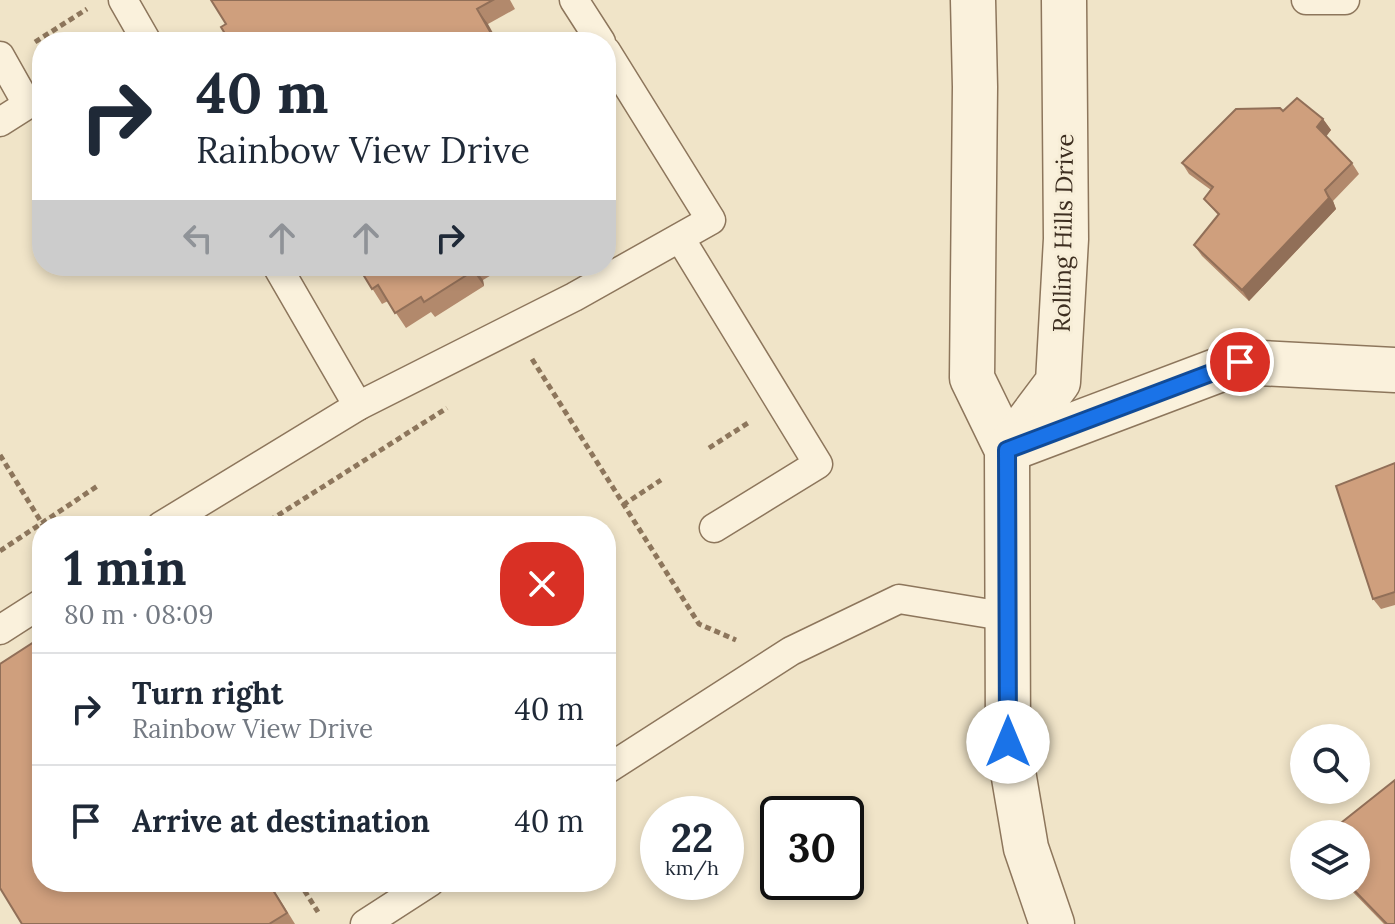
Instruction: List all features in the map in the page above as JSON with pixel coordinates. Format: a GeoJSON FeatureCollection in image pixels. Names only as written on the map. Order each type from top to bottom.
{"type":"FeatureCollection","features":[{"type":"Feature","properties":{"kind":"street"},"geometry":{"type":"LineString","coordinates":[[973,0],[972,378],[1007,450],[1008,742],[1026,848],[1052,924]]}},
{"type":"Feature","properties":{"kind":"street","name":"Rolling Hills Drive"},"geometry":{"type":"LineString","coordinates":[[1007,450],[1058,382],[1066,239],[1064,0]]}},
{"type":"Feature","properties":{"kind":"street"},"geometry":{"type":"LineString","coordinates":[[1007,450],[1240,362],[1395,370]]}},
{"type":"Feature","properties":{"kind":"lane"},"geometry":{"type":"LineString","coordinates":[[123,0],[137,32]]}},
{"type":"Feature","properties":{"kind":"lane"},"geometry":{"type":"LineString","coordinates":[[574,0],[595,32]]}},
{"type":"Feature","properties":{"kind":"lane"},"geometry":{"type":"LineString","coordinates":[[1306,0],[1345,0]]}},
{"type":"Feature","properties":{"kind":"lane"},"geometry":{"type":"LineString","coordinates":[[0,56],[32,96]]}},
{"type":"Feature","properties":{"kind":"lane"},"geometry":{"type":"LineString","coordinates":[[616,67],[711,220],[616,274]]}},
{"type":"Feature","properties":{"kind":"lane"},"geometry":{"type":"LineString","coordinates":[[0,122],[32,102]]}},
{"type":"Feature","properties":{"kind":"lane"},"geometry":{"type":"LineString","coordinates":[[680,238],[818,464],[714,528]]}},
{"type":"Feature","properties":{"kind":"lane"},"geometry":{"type":"LineString","coordinates":[[283,276],[358,406]]}},
{"type":"Feature","properties":{"kind":"lane"},"geometry":{"type":"LineString","coordinates":[[177,516],[358,406],[612,276]]}},
{"type":"Feature","properties":{"kind":"lane"},"geometry":{"type":"LineString","coordinates":[[616,764],[791,651],[899,599],[1009,617]]}},
{"type":"Feature","properties":{"kind":"lane"},"geometry":{"type":"LineString","coordinates":[[0,630],[32,609]]}},
{"type":"Feature","properties":{"kind":"lane"},"geometry":{"type":"LineString","coordinates":[[365,924],[415,892]]}},
{"type":"Feature","properties":{"kind":"path"},"geometry":{"type":"LineString","coordinates":[[50,32],[91,6]]}},
{"type":"Feature","properties":{"kind":"path"},"geometry":{"type":"LineString","coordinates":[[27,47],[32,44]]}},
{"type":"Feature","properties":{"kind":"path"},"geometry":{"type":"LineString","coordinates":[[518,363],[530,356],[699,624],[741,642]]}},
{"type":"Feature","properties":{"kind":"path"},"geometry":{"type":"LineString","coordinates":[[277,516],[456,402]]}},
{"type":"Feature","properties":{"kind":"path"},"geometry":{"type":"LineString","coordinates":[[709,448],[780,402]]}},
{"type":"Feature","properties":{"kind":"path"},"geometry":{"type":"LineString","coordinates":[[0,457],[37,516]]}},
{"type":"Feature","properties":{"kind":"path"},"geometry":{"type":"LineString","coordinates":[[623,505],[661,480]]}},
{"type":"Feature","properties":{"kind":"path"},"geometry":{"type":"LineString","coordinates":[[54,516],[99,485]]}},
{"type":"Feature","properties":{"kind":"path"},"geometry":{"type":"LineString","coordinates":[[0,551],[32,530]]}},
{"type":"Feature","properties":{"kind":"path"},"geometry":{"type":"LineString","coordinates":[[305,892],[318,912]]}},
{"type":"Feature","properties":{"kind":"building"},"geometry":{"type":"Polygon","coordinates":[[[211,0],[493,0],[477,9],[490,32],[224,32],[221,27],[226,24],[211,0]]]}},
{"type":"Feature","properties":{"kind":"building"},"geometry":{"type":"Polygon","coordinates":[[[1297,98],[1323,119],[1317,127],[1352,163],[1325,190],[1329,198],[1242,290],[1194,245],[1219,214],[1204,199],[1213,187],[1182,163],[1236,109],[1280,108],[1283,111],[1297,98]]]}},
{"type":"Feature","properties":{"kind":"building"},"geometry":{"type":"Polygon","coordinates":[[[364,276],[465,276],[424,302],[421,297],[395,313],[378,285],[372,289],[364,276]]]}},
{"type":"Feature","properties":{"kind":"building"},"geometry":{"type":"Polygon","coordinates":[[[1395,463],[1395,592],[1373,599],[1336,486],[1395,463]]]}},
{"type":"Feature","properties":{"kind":"building"},"geometry":{"type":"Polygon","coordinates":[[[32,643],[32,892],[274,892],[287,913],[269,924],[22,924],[0,888],[0,664],[32,643]]]}},
{"type":"Feature","properties":{"kind":"building"},"geometry":{"type":"Polygon","coordinates":[[[1395,780],[1395,924],[1387,924],[1364,900],[1370,900],[1370,820],[1345,820],[1365,804],[1370,804],[1370,800],[1395,780]]]}},
{"type":"Feature","properties":{"kind":"route"},"geometry":{"type":"LineString","coordinates":[[1008,742],[1007,450],[1240,362]]}}]}
